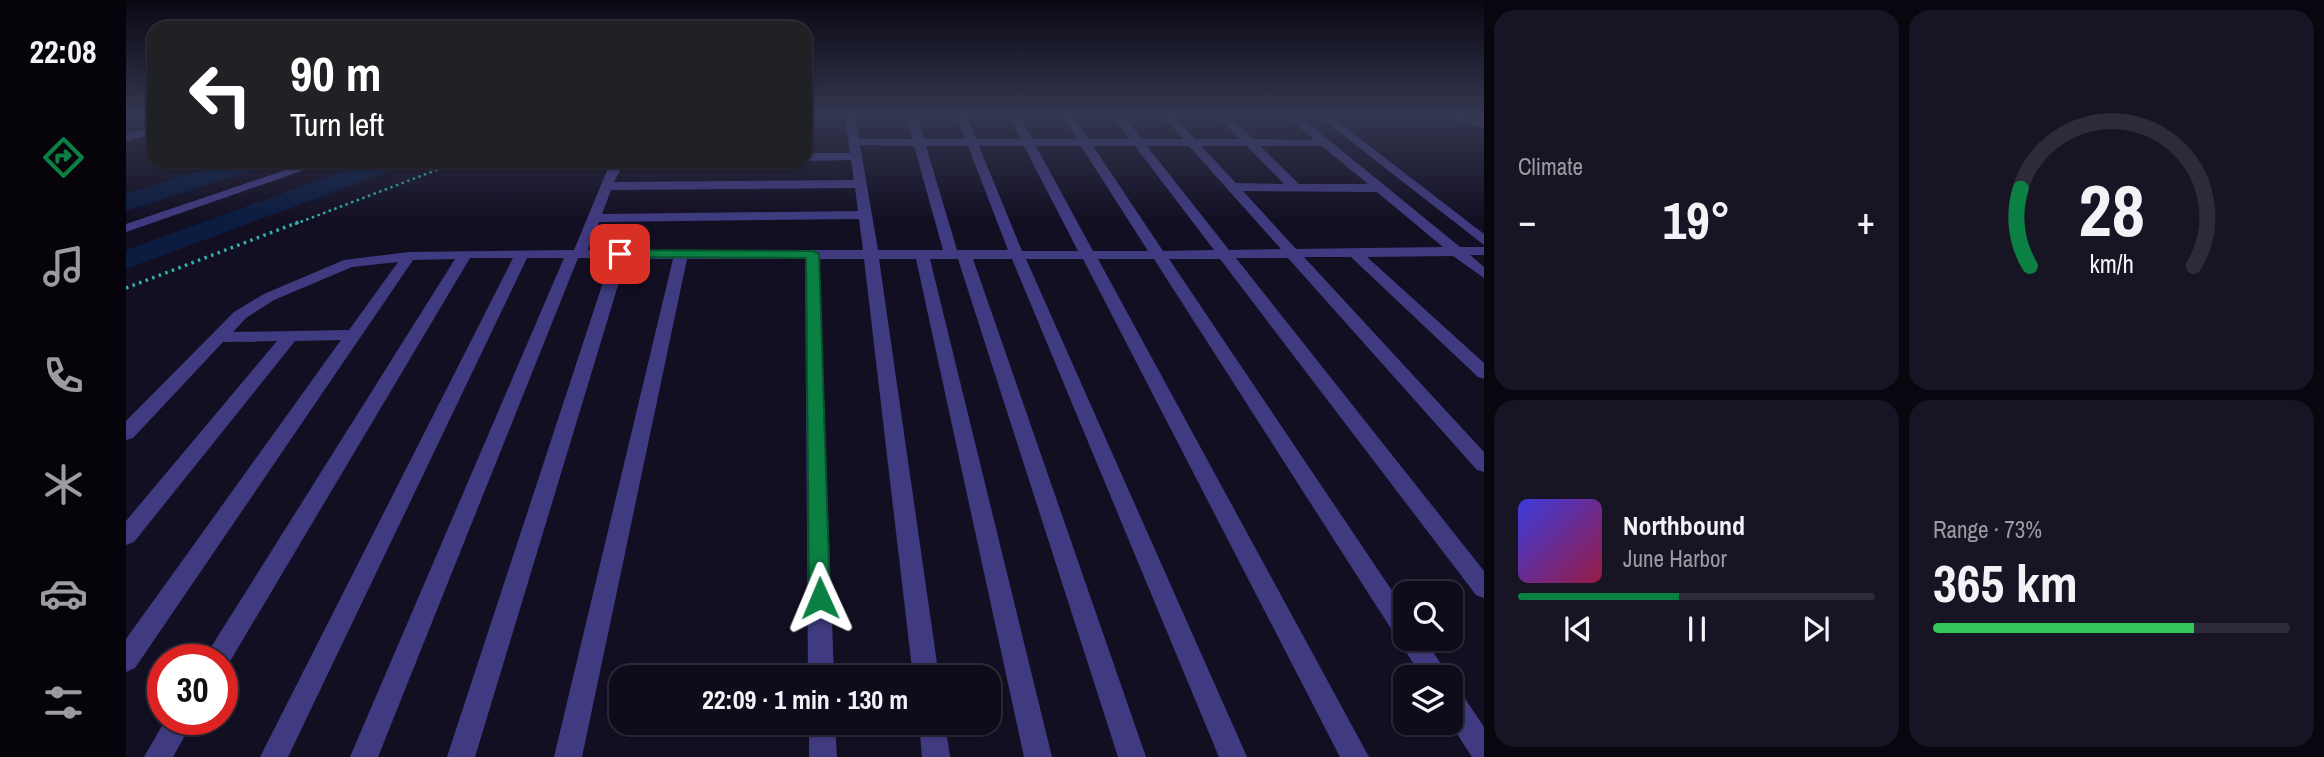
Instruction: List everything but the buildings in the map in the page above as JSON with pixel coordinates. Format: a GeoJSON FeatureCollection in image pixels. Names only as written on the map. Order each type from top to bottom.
{"type":"FeatureCollection","features":[{"type":"Feature","properties":{"kind":"street"},"geometry":{"type":"LineString","coordinates":[[856,149],[924,665]]}},
{"type":"Feature","properties":{"kind":"street"},"geometry":{"type":"LineString","coordinates":[[922,149],[1132,757]]}},
{"type":"Feature","properties":{"kind":"street"},"geometry":{"type":"LineString","coordinates":[[975,149],[1017,255],[1233,757]]}},
{"type":"Feature","properties":{"kind":"street"},"geometry":{"type":"LineString","coordinates":[[1031,149],[1355,757]]}},
{"type":"Feature","properties":{"kind":"street"},"geometry":{"type":"LineString","coordinates":[[1089,149],[1393,612]]}},
{"type":"Feature","properties":{"kind":"street"},"geometry":{"type":"LineString","coordinates":[[1144,149],[1484,588]]}},
{"type":"Feature","properties":{"kind":"street"},"geometry":{"type":"LineString","coordinates":[[1198,149],[1484,465]]}},
{"type":"Feature","properties":{"kind":"street"},"geometry":{"type":"LineString","coordinates":[[1257,149],[1296,187]]}},
{"type":"Feature","properties":{"kind":"street"},"geometry":{"type":"LineString","coordinates":[[1332,149],[1484,274]]}},
{"type":"Feature","properties":{"kind":"street"},"geometry":{"type":"LineString","coordinates":[[1366,149],[1484,241]]}},
{"type":"Feature","properties":{"kind":"street"},"geometry":{"type":"LineString","coordinates":[[812,157],[857,156]]}},
{"type":"Feature","properties":{"kind":"street"},"geometry":{"type":"LineString","coordinates":[[126,228],[303,168]]}},
{"type":"Feature","properties":{"kind":"street"},"geometry":{"type":"LineString","coordinates":[[364,757],[613,168]]}},
{"type":"Feature","properties":{"kind":"street"},"geometry":{"type":"LineString","coordinates":[[606,186],[861,184]]}},
{"type":"Feature","properties":{"kind":"street"},"geometry":{"type":"LineString","coordinates":[[1232,187],[1378,188]]}},
{"type":"Feature","properties":{"kind":"street"},"geometry":{"type":"LineString","coordinates":[[594,218],[865,215]]}},
{"type":"Feature","properties":{"kind":"street"},"geometry":{"type":"LineString","coordinates":[[126,433],[218,337],[253,306],[331,268],[368,259],[466,254],[1161,255],[1484,251]]}},
{"type":"Feature","properties":{"kind":"street"},"geometry":{"type":"LineString","coordinates":[[227,644],[466,254]]}},
{"type":"Feature","properties":{"kind":"street"},"geometry":{"type":"LineString","coordinates":[[274,757],[522,254]]}},
{"type":"Feature","properties":{"kind":"street"},"geometry":{"type":"LineString","coordinates":[[461,757],[620,254]]}},
{"type":"Feature","properties":{"kind":"street"},"geometry":{"type":"LineString","coordinates":[[568,757],[681,254]]}},
{"type":"Feature","properties":{"kind":"street"},"geometry":{"type":"LineString","coordinates":[[813,254],[821,665]]}},
{"type":"Feature","properties":{"kind":"street"},"geometry":{"type":"LineString","coordinates":[[1356,254],[1484,373]]}},
{"type":"Feature","properties":{"kind":"street"},"geometry":{"type":"LineString","coordinates":[[922,255],[1038,757]]}},
{"type":"Feature","properties":{"kind":"street"},"geometry":{"type":"LineString","coordinates":[[126,660],[409,256]]}},
{"type":"Feature","properties":{"kind":"street"},"geometry":{"type":"LineString","coordinates":[[126,536],[291,335]]}},
{"type":"Feature","properties":{"kind":"street"},"geometry":{"type":"LineString","coordinates":[[218,337],[353,335]]}},
{"type":"Feature","properties":{"kind":"street"},"geometry":{"type":"LineString","coordinates":[[1463,719],[1484,751]]}},
{"type":"Feature","properties":{"kind":"street"},"geometry":{"type":"LineString","coordinates":[[158,757],[171,735]]}},
{"type":"Feature","properties":{"kind":"street"},"geometry":{"type":"LineString","coordinates":[[822,735],[823,757]]}},
{"type":"Feature","properties":{"kind":"street"},"geometry":{"type":"LineString","coordinates":[[933,735],[936,757]]}},
{"type":"Feature","properties":{"kind":"path"},"geometry":{"type":"LineString","coordinates":[[126,288],[442,168]]}},
{"type":"Feature","properties":{"kind":"waterway"},"geometry":{"type":"LineString","coordinates":[[126,203],[235,168]]}},
{"type":"Feature","properties":{"kind":"waterway"},"geometry":{"type":"LineString","coordinates":[[126,260],[376,168]]}},
{"type":"Feature","properties":{"kind":"route"},"geometry":{"type":"LineString","coordinates":[[620,254],[813,254],[820,598]]}}]}
